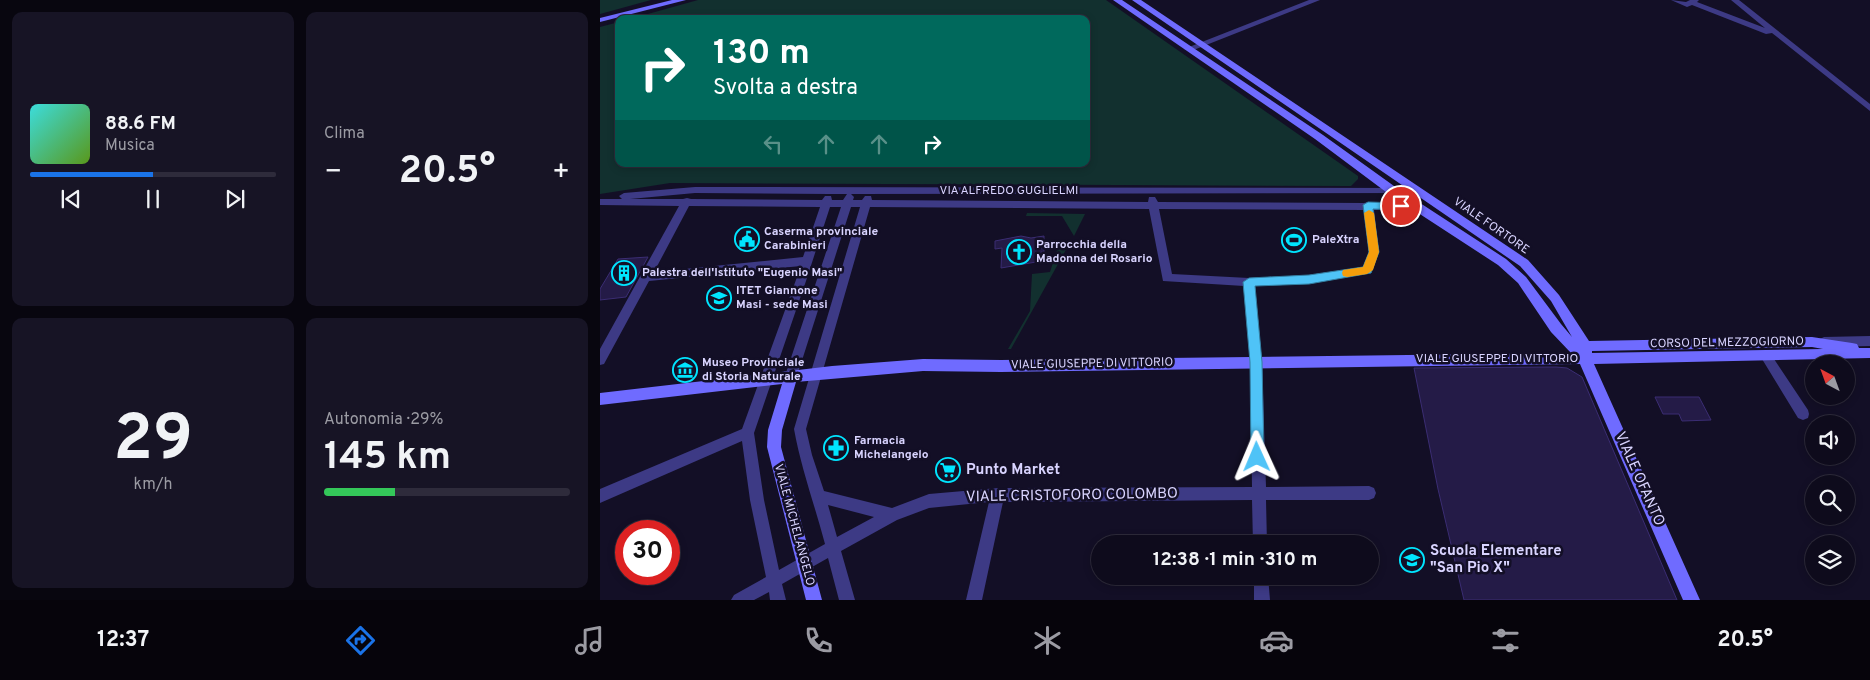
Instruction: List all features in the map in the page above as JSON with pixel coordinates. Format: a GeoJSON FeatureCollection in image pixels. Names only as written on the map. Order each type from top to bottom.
{"type":"FeatureCollection","features":[{"type":"Feature","properties":{"kind":"main road"},"geometry":{"type":"LineString","coordinates":[[620,15],[682,0]]}},
{"type":"Feature","properties":{"kind":"main road","name":"VIALE FORTORE"},"geometry":{"type":"LineString","coordinates":[[1117,0],[1272,105],[1390,189],[1502,262],[1522,280],[1556,328],[1585,352]]}},
{"type":"Feature","properties":{"kind":"main road","name":"VIALE FORTORE"},"geometry":{"type":"LineString","coordinates":[[1136,0],[1285,98],[1524,264],[1555,298],[1585,352]]}},
{"type":"Feature","properties":{"kind":"main road"},"geometry":{"type":"LineString","coordinates":[[600,20],[615,16]]}},
{"type":"Feature","properties":{"kind":"main road"},"geometry":{"type":"LineString","coordinates":[[1272,105],[1285,98]]}},
{"type":"Feature","properties":{"kind":"main road"},"geometry":{"type":"LineString","coordinates":[[1812,342],[1870,352]]}},
{"type":"Feature","properties":{"kind":"main road","name":"CORSO DEL MEZZOGIORNO"},"geometry":{"type":"LineString","coordinates":[[1585,352],[1812,342]]}},
{"type":"Feature","properties":{"kind":"main road","name":"CORSO DEL MEZZOGIORNO"},"geometry":{"type":"LineString","coordinates":[[1585,352],[1766,356],[1870,352]]}},
{"type":"Feature","properties":{"kind":"main road","name":"VIALE GIUSEPPE DI VITTORIO"},"geometry":{"type":"LineString","coordinates":[[600,399],[791,376],[923,365],[1256,362],[1585,352]]}},
{"type":"Feature","properties":{"kind":"main road","name":"VIALE OFANTO"},"geometry":{"type":"LineString","coordinates":[[1585,352],[1692,600]]}},
{"type":"Feature","properties":{"kind":"main road","name":"VIALE MICHELANGELO"},"geometry":{"type":"LineString","coordinates":[[791,376],[775,430],[774,447],[814,600]]}},
{"type":"Feature","properties":{"kind":"street"},"geometry":{"type":"LineString","coordinates":[[1188,49],[1316,0]]}},
{"type":"Feature","properties":{"kind":"street"},"geometry":{"type":"LineString","coordinates":[[1675,0],[1687,5],[1693,1],[1780,36]]}},
{"type":"Feature","properties":{"kind":"street"},"geometry":{"type":"LineString","coordinates":[[1735,0],[1870,108]]}},
{"type":"Feature","properties":{"kind":"street","name":"VIA ALFREDO GUGLIELMI"},"geometry":{"type":"LineString","coordinates":[[600,201],[636,193],[695,190],[830,192],[1416,190]]}},
{"type":"Feature","properties":{"kind":"street"},"geometry":{"type":"LineString","coordinates":[[1149,190],[1154,205],[1167,278],[1249,282],[1309,279],[1367,270],[1374,252],[1368,205]]}},
{"type":"Feature","properties":{"kind":"street"},"geometry":{"type":"LineString","coordinates":[[761,202],[769,191]]}},
{"type":"Feature","properties":{"kind":"street","name":"VIALE MICHELANGELO"},"geometry":{"type":"LineString","coordinates":[[791,376],[851,191]]}},
{"type":"Feature","properties":{"kind":"street"},"geometry":{"type":"LineString","coordinates":[[847,600],[819,496],[805,455],[800,429],[867,204],[869,191]]}},
{"type":"Feature","properties":{"kind":"street","name":"VIALE MICHELANGELO"},"geometry":{"type":"LineString","coordinates":[[778,600],[773,582],[747,433],[830,192]]}},
{"type":"Feature","properties":{"kind":"street","name":"VIA ALFREDO GUGLIELMI"},"geometry":{"type":"LineString","coordinates":[[600,201],[826,204],[1368,205],[1417,207]]}},
{"type":"Feature","properties":{"kind":"street"},"geometry":{"type":"LineString","coordinates":[[600,360],[687,201]]}},
{"type":"Feature","properties":{"kind":"street"},"geometry":{"type":"LineString","coordinates":[[645,277],[807,261]]}},
{"type":"Feature","properties":{"kind":"street"},"geometry":{"type":"LineString","coordinates":[[1249,282],[1256,362],[1260,535]]}},
{"type":"Feature","properties":{"kind":"street","name":"CORSO DEL MEZZOGIORNO"},"geometry":{"type":"LineString","coordinates":[[1812,342],[1870,341]]}},
{"type":"Feature","properties":{"kind":"street"},"geometry":{"type":"LineString","coordinates":[[1766,356],[1803,414]]}},
{"type":"Feature","properties":{"kind":"street"},"geometry":{"type":"LineString","coordinates":[[600,496],[747,433]]}},
{"type":"Feature","properties":{"kind":"street","name":"VIALE CRISTOFORO COLOMBO"},"geometry":{"type":"LineString","coordinates":[[739,600],[892,515],[929,501],[998,495],[1369,493]]}},
{"type":"Feature","properties":{"kind":"street"},"geometry":{"type":"LineString","coordinates":[[974,600],[998,495]]}},
{"type":"Feature","properties":{"kind":"street"},"geometry":{"type":"LineString","coordinates":[[819,496],[892,515]]}},
{"type":"Feature","properties":{"kind":"street"},"geometry":{"type":"LineString","coordinates":[[1262,585],[1262,600]]}},
{"type":"Feature","properties":{"kind":"green space"},"geometry":{"type":"Polygon","coordinates":[[[600,0],[651,0],[600,14],[600,0]]]}},
{"type":"Feature","properties":{"kind":"green space"},"geometry":{"type":"Polygon","coordinates":[[[698,0],[1106,0],[1358,176],[1358,179],[1351,186],[670,183],[600,194],[600,27],[615,23],[615,167],[1090,167],[1090,15],[644,15],[698,0]]]}},
{"type":"Feature","properties":{"kind":"green space"},"geometry":{"type":"Polygon","coordinates":[[[1027,213],[1085,214],[1074,236],[1062,216],[1026,216],[1027,213]]]}},
{"type":"Feature","properties":{"kind":"green space"},"geometry":{"type":"Polygon","coordinates":[[[1068,246],[1011,349],[1008,349],[1030,311],[1032,274],[1050,272],[1058,247],[1068,246]]]}},
{"type":"Feature","properties":{"kind":"building","name":"Parrocchia della Madonna del Rosario"},"geometry":{"type":"Polygon","coordinates":[[[1021,236],[1031,238],[1044,236],[1044,252],[1041,252],[1041,257],[1036,258],[1036,262],[1001,268],[1002,248],[995,249],[995,241],[1021,236]]]}},
{"type":"Feature","properties":{"kind":"building","name":"Palestra dell'Istituto \"Eugenio Masi\""},"geometry":{"type":"Polygon","coordinates":[[[648,257],[626,297],[600,300],[600,289],[618,259],[648,257]]]}},
{"type":"Feature","properties":{"kind":"building"},"geometry":{"type":"Polygon","coordinates":[[[1414,368],[1567,368],[1582,377],[1677,600],[1464,600],[1438,489],[1414,368]]]}},
{"type":"Feature","properties":{"kind":"building"},"geometry":{"type":"Polygon","coordinates":[[[1655,397],[1699,397],[1711,420],[1682,421],[1679,414],[1663,414],[1655,397]]]}},
{"type":"Feature","properties":{"kind":"slow traffic"},"geometry":{"type":"LineString","coordinates":[[1347,273],[1367,270],[1374,252],[1369,213]]}},
{"type":"Feature","properties":{"kind":"place","name":"Caserma provinciale Carabinieri"},"geometry":{"type":"Point","coordinates":[747,239]}},
{"type":"Feature","properties":{"kind":"place","name":"PaleXtra"},"geometry":{"type":"Point","coordinates":[1294,240]}},
{"type":"Feature","properties":{"kind":"place","name":"Parrocchia della Madonna del Rosario"},"geometry":{"type":"Point","coordinates":[1019,252]}},
{"type":"Feature","properties":{"kind":"place","name":"Palestra dell'Istituto \"Eugenio Masi\""},"geometry":{"type":"Point","coordinates":[624,273]}},
{"type":"Feature","properties":{"kind":"place","name":"ITET Giannone Masi - sede Masi"},"geometry":{"type":"Point","coordinates":[719,298]}},
{"type":"Feature","properties":{"kind":"place","name":"Museo Provinciale di Storia Naturale"},"geometry":{"type":"Point","coordinates":[685,370]}},
{"type":"Feature","properties":{"kind":"place","name":"Farmacia Michelangelo"},"geometry":{"type":"Point","coordinates":[836,448]}},
{"type":"Feature","properties":{"kind":"place","name":"Punto Market"},"geometry":{"type":"Point","coordinates":[948,470]}},
{"type":"Feature","properties":{"kind":"place","name":"Scuola Elementare \"San Pio X\""},"geometry":{"type":"Point","coordinates":[1412,560]}},
{"type":"Feature","properties":{"kind":"route"},"geometry":{"type":"LineString","coordinates":[[1257,457],[1256,362],[1249,282],[1309,279],[1367,270],[1374,252],[1368,205],[1401,206]]}}]}
